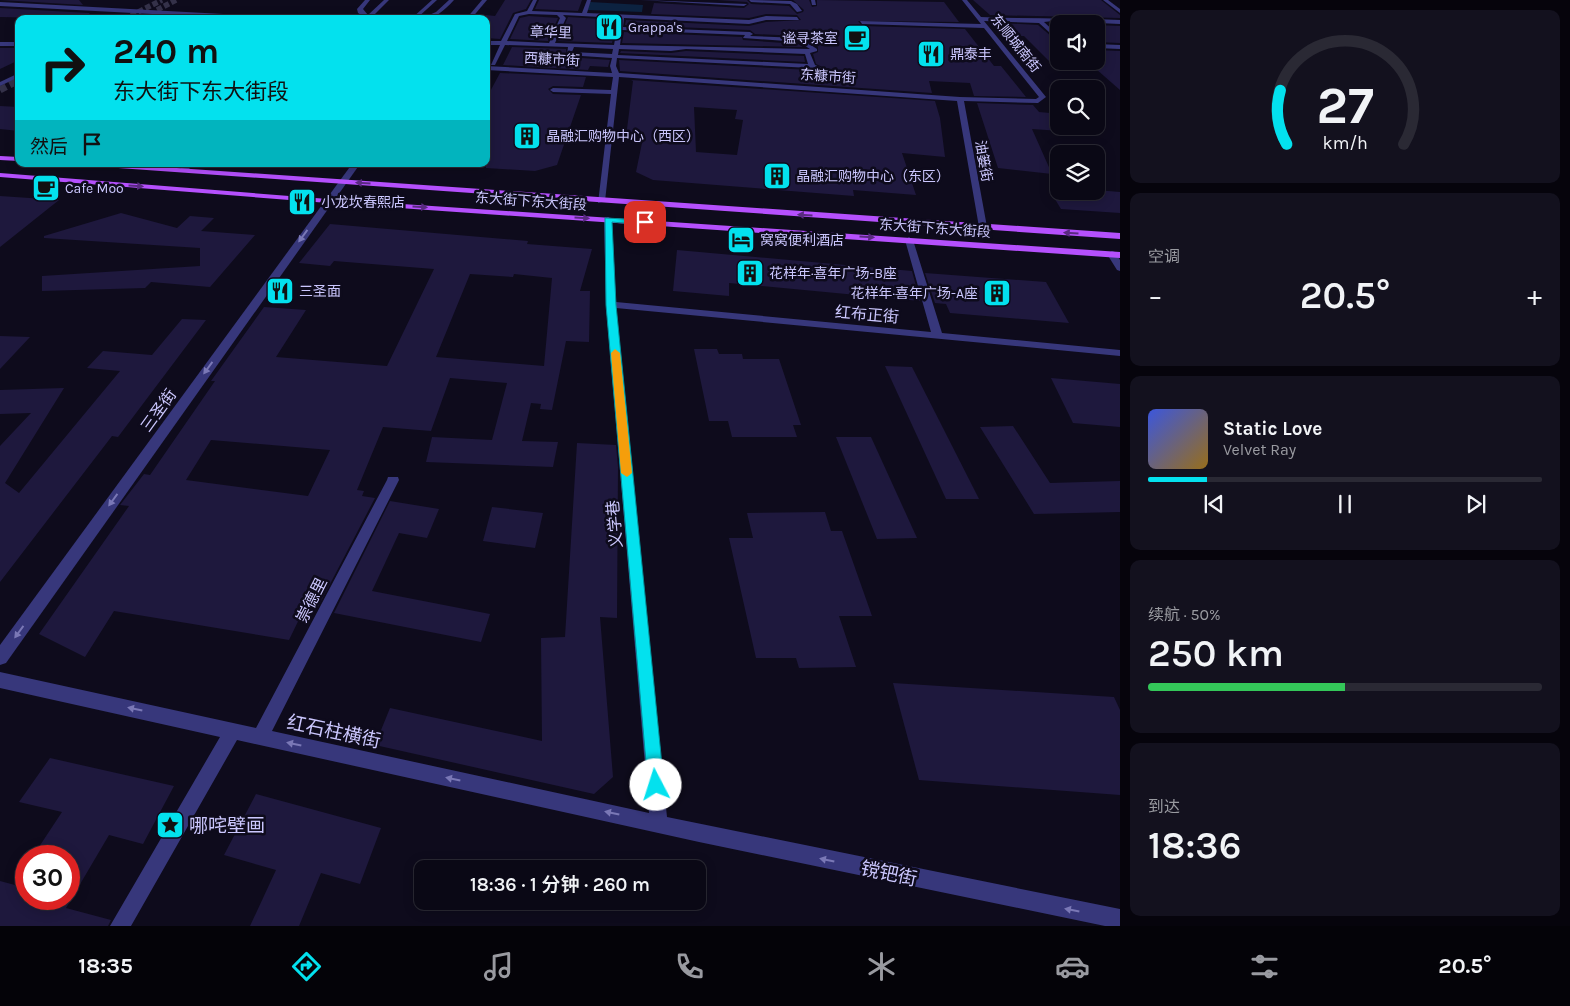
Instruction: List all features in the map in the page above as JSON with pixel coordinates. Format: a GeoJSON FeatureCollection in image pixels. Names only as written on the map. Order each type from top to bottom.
{"type":"FeatureCollection","features":[{"type":"Feature","properties":{"kind":"main road"},"geometry":{"type":"LineString","coordinates":[[0,158],[15,159]]}},
{"type":"Feature","properties":{"kind":"main road","name":"东大街下东大街段"},"geometry":{"type":"LineString","coordinates":[[186,167],[341,182],[1120,236]]}},
{"type":"Feature","properties":{"kind":"main road","name":"东大街下东大街段"},"geometry":{"type":"LineString","coordinates":[[0,175],[1116,255]]}},
{"type":"Feature","properties":{"kind":"street"},"geometry":{"type":"LineString","coordinates":[[365,15],[361,13],[360,8],[368,0]]}},
{"type":"Feature","properties":{"kind":"street"},"geometry":{"type":"LineString","coordinates":[[373,15],[387,0]]}},
{"type":"Feature","properties":{"kind":"street"},"geometry":{"type":"LineString","coordinates":[[418,15],[435,0]]}},
{"type":"Feature","properties":{"kind":"street"},"geometry":{"type":"LineString","coordinates":[[433,15],[438,13],[452,0]]}},
{"type":"Feature","properties":{"kind":"street"},"geometry":{"type":"LineString","coordinates":[[472,15],[485,0]]}},
{"type":"Feature","properties":{"kind":"street"},"geometry":{"type":"LineString","coordinates":[[530,12],[536,0]]}},
{"type":"Feature","properties":{"kind":"street"},"geometry":{"type":"LineString","coordinates":[[584,14],[589,0]]}},
{"type":"Feature","properties":{"kind":"street"},"geometry":{"type":"LineString","coordinates":[[642,0],[744,4],[751,0],[790,3],[796,5],[799,12]]}},
{"type":"Feature","properties":{"kind":"street","name":"东顺城南街"},"geometry":{"type":"LineString","coordinates":[[964,0],[1044,97],[1038,101]]}},
{"type":"Feature","properties":{"kind":"street"},"geometry":{"type":"LineString","coordinates":[[1105,0],[1120,12]]}},
{"type":"Feature","properties":{"kind":"street"},"geometry":{"type":"LineString","coordinates":[[0,4],[195,15]]}},
{"type":"Feature","properties":{"kind":"street"},"geometry":{"type":"LineString","coordinates":[[744,4],[748,22],[747,50],[750,63]]}},
{"type":"Feature","properties":{"kind":"street"},"geometry":{"type":"LineString","coordinates":[[433,15],[443,8]]}},
{"type":"Feature","properties":{"kind":"street"},"geometry":{"type":"LineString","coordinates":[[493,64],[517,15],[530,12],[748,22],[766,18],[798,19]]}},
{"type":"Feature","properties":{"kind":"street"},"geometry":{"type":"LineString","coordinates":[[551,45],[563,18],[558,13]]}},
{"type":"Feature","properties":{"kind":"street"},"geometry":{"type":"LineString","coordinates":[[601,200],[616,75],[612,66],[622,16]]}},
{"type":"Feature","properties":{"kind":"street"},"geometry":{"type":"LineString","coordinates":[[981,19],[1040,21],[1053,19],[1120,22]]}},
{"type":"Feature","properties":{"kind":"street"},"geometry":{"type":"LineString","coordinates":[[1040,21],[1050,30]]}},
{"type":"Feature","properties":{"kind":"street"},"geometry":{"type":"LineString","coordinates":[[862,22],[987,27]]}},
{"type":"Feature","properties":{"kind":"street"},"geometry":{"type":"LineString","coordinates":[[882,25],[987,27]]}},
{"type":"Feature","properties":{"kind":"street"},"geometry":{"type":"LineString","coordinates":[[619,28],[800,40],[815,50],[807,52],[812,66]]}},
{"type":"Feature","properties":{"kind":"street","name":"章华里"},"geometry":{"type":"LineString","coordinates":[[490,43],[807,52]]}},
{"type":"Feature","properties":{"kind":"street"},"geometry":{"type":"LineString","coordinates":[[0,44],[15,44]]}},
{"type":"Feature","properties":{"kind":"street"},"geometry":{"type":"LineString","coordinates":[[572,45],[569,54],[812,66],[824,70]]}},
{"type":"Feature","properties":{"kind":"street"},"geometry":{"type":"LineString","coordinates":[[1105,46],[1120,47]]}},
{"type":"Feature","properties":{"kind":"street","name":"西糠市街"},"geometry":{"type":"LineString","coordinates":[[490,68],[616,75]]}},
{"type":"Feature","properties":{"kind":"street"},"geometry":{"type":"LineString","coordinates":[[0,79],[15,75]]}},
{"type":"Feature","properties":{"kind":"street","name":"东糠市街"},"geometry":{"type":"LineString","coordinates":[[616,75],[960,99],[1038,101]]}},
{"type":"Feature","properties":{"kind":"street"},"geometry":{"type":"LineString","coordinates":[[0,84],[15,76]]}},
{"type":"Feature","properties":{"kind":"street"},"geometry":{"type":"LineString","coordinates":[[827,80],[828,89]]}},
{"type":"Feature","properties":{"kind":"street"},"geometry":{"type":"LineString","coordinates":[[0,90],[15,83]]}},
{"type":"Feature","properties":{"kind":"street"},"geometry":{"type":"LineString","coordinates":[[553,90],[614,92]]}},
{"type":"Feature","properties":{"kind":"street","name":"油篓街"},"geometry":{"type":"LineString","coordinates":[[960,99],[983,227]]}},
{"type":"Feature","properties":{"kind":"street","name":"三圣街"},"geometry":{"type":"LineString","coordinates":[[0,658],[354,167]]}},
{"type":"Feature","properties":{"kind":"street","name":"义学巷"},"geometry":{"type":"LineString","coordinates":[[608,220],[611,305],[659,824]]}},
{"type":"Feature","properties":{"kind":"street"},"geometry":{"type":"LineString","coordinates":[[909,240],[937,336]]}},
{"type":"Feature","properties":{"kind":"street"},"geometry":{"type":"LineString","coordinates":[[1116,255],[1120,268]]}},
{"type":"Feature","properties":{"kind":"street","name":"红布正街"},"geometry":{"type":"LineString","coordinates":[[611,305],[1120,353]]}},
{"type":"Feature","properties":{"kind":"street","name":"崇德里"},"geometry":{"type":"LineString","coordinates":[[261,736],[393,480]]}},
{"type":"Feature","properties":{"kind":"street","name":"红石柱横街"},"geometry":{"type":"LineString","coordinates":[[0,680],[659,824]]}},
{"type":"Feature","properties":{"kind":"street"},"geometry":{"type":"LineString","coordinates":[[120,926],[233,731]]}},
{"type":"Feature","properties":{"kind":"street","name":"镋钯街"},"geometry":{"type":"LineString","coordinates":[[659,824],[977,892],[1120,919]]}},
{"type":"Feature","properties":{"kind":"water"},"geometry":{"type":"Polygon","coordinates":[[[590,2],[643,5],[642,12],[587,10],[590,2]]]}},
{"type":"Feature","properties":{"kind":"building"},"geometry":{"type":"Polygon","coordinates":[[[0,0],[79,0],[83,5],[0,0]]]}},
{"type":"Feature","properties":{"kind":"building"},"geometry":{"type":"Polygon","coordinates":[[[505,0],[531,0],[526,9],[513,13],[500,39],[490,38],[490,15],[495,16],[505,0]]]}},
{"type":"Feature","properties":{"kind":"building"},"geometry":{"type":"Polygon","coordinates":[[[539,0],[582,0],[578,11],[535,9],[539,0]]]}},
{"type":"Feature","properties":{"kind":"building"},"geometry":{"type":"Polygon","coordinates":[[[717,0],[747,0],[751,4],[789,6],[797,14],[804,10],[793,0],[809,0],[812,7],[817,6],[817,0],[944,2],[959,22],[858,21],[862,26],[965,29],[994,66],[1001,66],[1026,97],[974,96],[970,83],[929,81],[932,93],[620,71],[619,60],[811,70],[823,74],[829,70],[816,64],[813,54],[818,52],[818,47],[800,36],[755,34],[750,30],[625,25],[626,20],[749,26],[766,22],[801,20],[797,15],[766,14],[749,18],[651,14],[654,3],[744,8],[749,4],[747,2],[717,0]]]}},
{"type":"Feature","properties":{"kind":"building"},"geometry":{"type":"Polygon","coordinates":[[[973,0],[1101,0],[1120,15],[1120,18],[1105,18],[1105,15],[990,15],[973,0]]]}},
{"type":"Feature","properties":{"kind":"building"},"geometry":{"type":"Polygon","coordinates":[[[0,8],[89,13],[91,15],[15,15],[15,17],[0,17],[0,8]]]}},
{"type":"Feature","properties":{"kind":"building"},"geometry":{"type":"Polygon","coordinates":[[[529,16],[558,18],[548,41],[510,39],[520,18],[529,16]]]}},
{"type":"Feature","properties":{"kind":"building"},"geometry":{"type":"Polygon","coordinates":[[[568,17],[617,20],[612,43],[558,41],[568,17]]]}},
{"type":"Feature","properties":{"kind":"building"},"geometry":{"type":"Polygon","coordinates":[[[999,23],[1038,25],[1050,35],[1050,62],[1024,36],[1014,36],[999,23]]]}},
{"type":"Feature","properties":{"kind":"building"},"geometry":{"type":"Polygon","coordinates":[[[1105,25],[1120,26],[1120,43],[1105,42],[1105,25]]]}},
{"type":"Feature","properties":{"kind":"building"},"geometry":{"type":"Polygon","coordinates":[[[624,32],[742,37],[743,40],[798,44],[803,47],[622,43],[624,32]]]}},
{"type":"Feature","properties":{"kind":"building"},"geometry":{"type":"Polygon","coordinates":[[[512,47],[566,49],[567,57],[610,60],[608,67],[590,66],[588,70],[503,65],[512,47]]]}},
{"type":"Feature","properties":{"kind":"building"},"geometry":{"type":"Polygon","coordinates":[[[0,48],[15,48],[15,62],[0,69],[0,48]]]}},
{"type":"Feature","properties":{"kind":"building"},"geometry":{"type":"Polygon","coordinates":[[[1105,50],[1120,51],[1120,90],[1097,70],[1105,70],[1105,50]]]}},
{"type":"Feature","properties":{"kind":"building"},"geometry":{"type":"Polygon","coordinates":[[[621,51],[671,53],[686,51],[804,56],[805,62],[620,53],[621,51]]]}},
{"type":"Feature","properties":{"kind":"building","name":"晶融汇购物中心（西区）"},"geometry":{"type":"Polygon","coordinates":[[[500,73],[586,77],[583,87],[553,86],[548,89],[553,94],[581,95],[557,165],[535,171],[486,168],[490,167],[490,92],[500,73]]]}},
{"type":"Feature","properties":{"kind":"building"},"geometry":{"type":"Polygon","coordinates":[[[631,80],[935,101],[940,118],[945,157],[902,153],[916,195],[853,190],[854,196],[653,180],[636,172],[643,138],[626,137],[633,81],[631,80]],[[694,107],[696,152],[737,155],[743,120],[735,119],[737,110],[694,107]]]}},
{"type":"Feature","properties":{"kind":"building"},"geometry":{"type":"Polygon","coordinates":[[[977,103],[1033,105],[1039,112],[1050,113],[1050,130],[1032,129],[1050,170],[1050,174],[998,168],[977,103]]]}},
{"type":"Feature","properties":{"kind":"building"},"geometry":{"type":"Polygon","coordinates":[[[0,106],[15,107],[15,131],[0,129],[0,106]]]}},
{"type":"Feature","properties":{"kind":"building"},"geometry":{"type":"Polygon","coordinates":[[[1105,191],[1120,192],[1120,213],[1061,209],[1056,200],[1105,200],[1105,191]]]}},
{"type":"Feature","properties":{"kind":"building"},"geometry":{"type":"Polygon","coordinates":[[[0,196],[59,200],[0,247],[0,196]]]}},
{"type":"Feature","properties":{"kind":"building"},"geometry":{"type":"Polygon","coordinates":[[[121,213],[177,228],[190,216],[214,218],[201,231],[255,235],[210,287],[151,282],[145,288],[42,291],[42,276],[200,266],[200,248],[44,238],[44,236],[121,213]]]}},
{"type":"Feature","properties":{"kind":"building"},"geometry":{"type":"Polygon","coordinates":[[[330,224],[528,241],[527,244],[592,249],[580,291],[590,291],[589,342],[566,341],[552,410],[540,409],[541,404],[531,403],[522,441],[558,442],[553,467],[426,462],[432,437],[492,440],[507,383],[450,378],[431,431],[383,427],[357,490],[364,491],[362,496],[375,498],[317,609],[305,607],[289,640],[114,611],[85,657],[39,634],[129,506],[120,505],[144,474],[150,475],[215,381],[211,381],[264,307],[306,310],[276,357],[387,366],[434,269],[334,261],[330,266],[299,263],[330,224]],[[470,274],[436,357],[544,366],[552,278],[514,274],[513,277],[470,274]],[[211,440],[186,480],[308,496],[330,450],[211,440]]]}},
{"type":"Feature","properties":{"kind":"building","name":"花样年·喜年广场-B座"},"geometry":{"type":"Polygon","coordinates":[[[677,250],[912,271],[920,301],[729,283],[729,296],[673,291],[677,250]]]}},
{"type":"Feature","properties":{"kind":"building","name":"花样年·喜年广场-A座"},"geometry":{"type":"Polygon","coordinates":[[[925,273],[1046,282],[1069,323],[950,313],[946,304],[935,303],[925,273]]]}},
{"type":"Feature","properties":{"kind":"building"},"geometry":{"type":"Polygon","coordinates":[[[182,319],[206,320],[118,437],[112,436],[0,582],[0,446],[31,413],[0,414],[0,390],[64,388],[5,483],[19,493],[120,371],[87,368],[103,351],[152,355],[182,319]]]}},
{"type":"Feature","properties":{"kind":"building"},"geometry":{"type":"Polygon","coordinates":[[[0,336],[30,337],[0,369],[0,336]]]}},
{"type":"Feature","properties":{"kind":"building"},"geometry":{"type":"Polygon","coordinates":[[[694,349],[717,349],[719,354],[742,354],[743,359],[779,359],[801,425],[793,425],[797,437],[732,437],[728,421],[709,421],[694,349]]]}},
{"type":"Feature","properties":{"kind":"building"},"geometry":{"type":"Polygon","coordinates":[[[885,366],[912,367],[979,499],[946,499],[885,366]]]}},
{"type":"Feature","properties":{"kind":"building"},"geometry":{"type":"Polygon","coordinates":[[[1051,378],[1120,384],[1120,427],[1073,423],[1051,378]]]}},
{"type":"Feature","properties":{"kind":"building"},"geometry":{"type":"Polygon","coordinates":[[[1013,426],[1050,483],[1120,481],[1120,512],[1034,514],[980,427],[1013,426]]]}},
{"type":"Feature","properties":{"kind":"building"},"geometry":{"type":"Polygon","coordinates":[[[836,437],[871,437],[917,538],[877,539],[836,437]]]}},
{"type":"Feature","properties":{"kind":"building"},"geometry":{"type":"Polygon","coordinates":[[[577,443],[616,445],[618,467],[617,618],[600,617],[613,777],[594,794],[375,745],[390,708],[542,741],[541,638],[565,637],[577,443]]]}},
{"type":"Feature","properties":{"kind":"building"},"geometry":{"type":"Polygon","coordinates":[[[390,501],[439,509],[427,538],[399,533],[372,591],[490,614],[481,642],[334,613],[390,501]]]}},
{"type":"Feature","properties":{"kind":"building"},"geometry":{"type":"Polygon","coordinates":[[[492,507],[543,513],[535,548],[483,541],[492,507]]]}},
{"type":"Feature","properties":{"kind":"building"},"geometry":{"type":"Polygon","coordinates":[[[825,512],[831,531],[842,531],[872,616],[839,616],[856,667],[799,668],[796,658],[756,658],[729,538],[753,538],[747,513],[825,512]]]}},
{"type":"Feature","properties":{"kind":"building"},"geometry":{"type":"Polygon","coordinates":[[[893,683],[1114,697],[1120,710],[1120,795],[919,780],[893,683]]]}},
{"type":"Feature","properties":{"kind":"building"},"geometry":{"type":"Polygon","coordinates":[[[50,758],[174,786],[143,844],[109,835],[80,884],[80,845],[40,845],[62,812],[19,802],[50,758]]]}},
{"type":"Feature","properties":{"kind":"building"},"geometry":{"type":"Polygon","coordinates":[[[256,794],[381,828],[360,884],[321,873],[299,926],[250,926],[276,870],[224,855],[256,794]]]}},
{"type":"Feature","properties":{"kind":"building"},"geometry":{"type":"Polygon","coordinates":[[[0,881],[15,885],[15,910],[74,910],[111,920],[108,926],[0,926],[0,881]]]}},
{"type":"Feature","properties":{"kind":"tunnel"},"geometry":{"type":"LineString","coordinates":[[132,15],[162,0]]}},
{"type":"Feature","properties":{"kind":"tunnel"},"geometry":{"type":"LineString","coordinates":[[157,10],[176,0]]}},
{"type":"Feature","properties":{"kind":"tunnel"},"geometry":{"type":"LineString","coordinates":[[824,70],[827,80]]}},
{"type":"Feature","properties":{"kind":"tunnel"},"geometry":{"type":"LineString","coordinates":[[0,90],[15,82]]}},
{"type":"Feature","properties":{"kind":"slow traffic"},"geometry":{"type":"LineString","coordinates":[[615,353],[627,473]]}},
{"type":"Feature","properties":{"kind":"place","name":"Grappa's"},"geometry":{"type":"Point","coordinates":[609,27]}},
{"type":"Feature","properties":{"kind":"place","name":"谧寻茶室"},"geometry":{"type":"Point","coordinates":[857,38]}},
{"type":"Feature","properties":{"kind":"place","name":"鼎泰丰"},"geometry":{"type":"Point","coordinates":[931,54]}},
{"type":"Feature","properties":{"kind":"place","name":"晶融汇购物中心（西区）"},"geometry":{"type":"Point","coordinates":[527,136]}},
{"type":"Feature","properties":{"kind":"place","name":"晶融汇购物中心（东区）"},"geometry":{"type":"Point","coordinates":[777,176]}},
{"type":"Feature","properties":{"kind":"place","name":"Cafe Moo"},"geometry":{"type":"Point","coordinates":[46,188]}},
{"type":"Feature","properties":{"kind":"place","name":"小龙坎春熙店"},"geometry":{"type":"Point","coordinates":[302,202]}},
{"type":"Feature","properties":{"kind":"place","name":"窝窝便利酒店"},"geometry":{"type":"Point","coordinates":[741,240]}},
{"type":"Feature","properties":{"kind":"place","name":"花样年·喜年广场-B座"},"geometry":{"type":"Point","coordinates":[750,273]}},
{"type":"Feature","properties":{"kind":"place","name":"三圣面"},"geometry":{"type":"Point","coordinates":[280,291]}},
{"type":"Feature","properties":{"kind":"place","name":"花样年·喜年广场-A座"},"geometry":{"type":"Point","coordinates":[997,293]}},
{"type":"Feature","properties":{"kind":"place","name":"哪咤壁画"},"geometry":{"type":"Point","coordinates":[170,825]}},
{"type":"Feature","properties":{"kind":"route"},"geometry":{"type":"LineString","coordinates":[[645,222],[608,220],[611,305],[656,785]]}}]}
